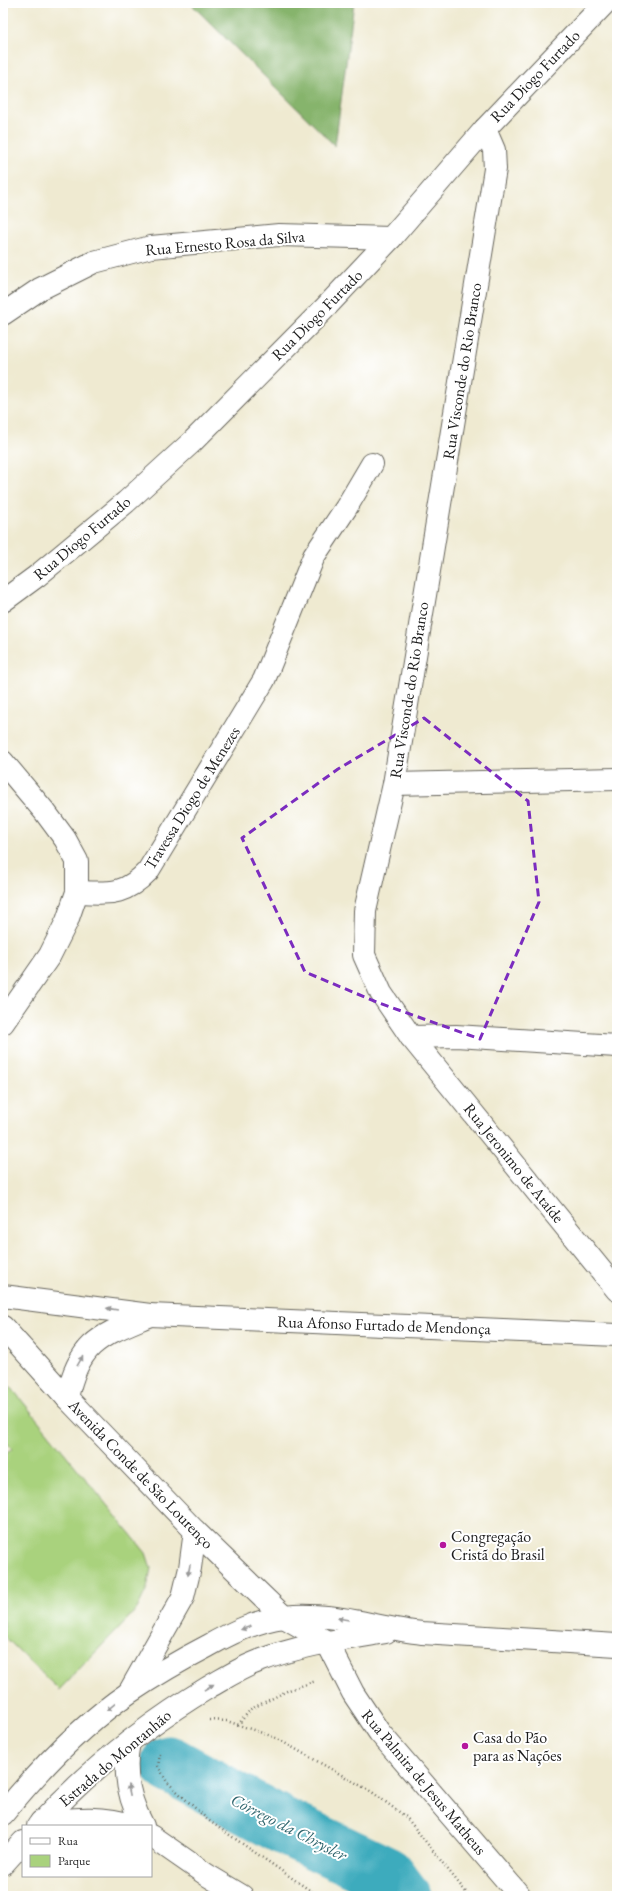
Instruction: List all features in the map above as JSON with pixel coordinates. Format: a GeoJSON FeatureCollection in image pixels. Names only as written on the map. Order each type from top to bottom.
{"type":"FeatureCollection","features":[{"type":"Feature","properties":{"kind":"street","name":"Rua Diogo Furtado"},"geometry":{"type":"LineString","coordinates":[[3,600],[36,576],[126,502],[193,440],[324,309],[391,238],[485,129],[605,3]]}},
{"type":"Feature","properties":{"kind":"street","name":"Rua Visconde do Rio Branco"},"geometry":{"type":"LineString","coordinates":[[411,1037],[381,993],[364,955],[365,911],[394,784],[495,169],[494,150],[485,129]]}},
{"type":"Feature","properties":{"kind":"street","name":"Rua Ernesto Rosa da Silva"},"geometry":{"type":"LineString","coordinates":[[3,314],[40,288],[94,262],[151,247],[280,236],[391,238]]}},
{"type":"Feature","properties":{"kind":"street","name":"Travessa Diogo de Menezes"},"geometry":{"type":"LineString","coordinates":[[77,892],[106,893],[125,890],[136,883],[148,871],[264,680],[314,556],[346,508],[372,464]]}},
{"type":"Feature","properties":{"kind":"street"},"geometry":{"type":"LineString","coordinates":[[3,762],[45,812],[65,839],[77,861],[77,892],[67,921],[50,955],[3,1023]]}},
{"type":"Feature","properties":{"kind":"street"},"geometry":{"type":"LineString","coordinates":[[394,784],[617,779]]}},
{"type":"Feature","properties":{"kind":"street"},"geometry":{"type":"LineString","coordinates":[[411,1037],[456,1036],[617,1046]]}},
{"type":"Feature","properties":{"kind":"street","name":"Rua Jeronimo de Ataíde"},"geometry":{"type":"LineString","coordinates":[[411,1037],[617,1290]]}},
{"type":"Feature","properties":{"kind":"street","name":"Rua Afonso Furtado de Mendonça"},"geometry":{"type":"LineString","coordinates":[[3,1296],[150,1315],[617,1335]]}},
{"type":"Feature","properties":{"kind":"street","name":"Rua Afonso Furtado de Mendonça"},"geometry":{"type":"LineString","coordinates":[[67,1398],[72,1375],[86,1350],[105,1334],[150,1315]]}},
{"type":"Feature","properties":{"kind":"street","name":"Avenida Conde de São Lourenço"},"geometry":{"type":"LineString","coordinates":[[3,1327],[67,1398],[195,1531],[284,1617]]}},
{"type":"Feature","properties":{"kind":"street"},"geometry":{"type":"LineString","coordinates":[[129,1693],[183,1597],[190,1568],[195,1531]]}},
{"type":"Feature","properties":{"kind":"street"},"geometry":{"type":"LineString","coordinates":[[284,1617],[327,1642]]}},
{"type":"Feature","properties":{"kind":"street"},"geometry":{"type":"LineString","coordinates":[[3,1814],[19,1794],[72,1741],[129,1693],[170,1666],[235,1632],[284,1617],[336,1617],[395,1630],[617,1646]]}},
{"type":"Feature","properties":{"kind":"street","name":"Estrada do Montanhão"},"geometry":{"type":"LineString","coordinates":[[40,1824],[69,1794],[129,1742],[175,1707],[226,1678],[259,1661],[327,1642],[395,1630]]}},
{"type":"Feature","properties":{"kind":"street","name":"Rua Palmira de Jesus Matheus"},"geometry":{"type":"LineString","coordinates":[[327,1642],[340,1672],[379,1732],[520,1896]]}},
{"type":"Feature","properties":{"kind":"street"},"geometry":{"type":"LineString","coordinates":[[129,1742],[125,1759],[129,1790],[133,1806],[142,1825]]}},
{"type":"Feature","properties":{"kind":"street"},"geometry":{"type":"LineString","coordinates":[[40,1824],[92,1818],[119,1821],[130,1825]]}},
{"type":"Feature","properties":{"kind":"street"},"geometry":{"type":"LineString","coordinates":[[152,1837],[242,1896]]}},
{"type":"Feature","properties":{"kind":"street"},"geometry":{"type":"LineString","coordinates":[[3,1864],[22,1843]]}},
{"type":"Feature","properties":{"kind":"path"},"geometry":{"type":"LineString","coordinates":[[238,1725],[251,1709],[289,1690],[340,1672]]}},
{"type":"Feature","properties":{"kind":"path"},"geometry":{"type":"LineString","coordinates":[[207,1720],[227,1721],[274,1737],[372,1792],[406,1817],[469,1896]]}},
{"type":"Feature","properties":{"kind":"path"},"geometry":{"type":"LineString","coordinates":[[161,1749],[158,1766],[167,1782],[208,1820],[318,1896]]}},
{"type":"Feature","properties":{"kind":"highlighted area"},"geometry":{"type":"Polygon","coordinates":[[[424,718],[528,801],[539,902],[480,1039],[379,1003],[305,972],[242,838],[338,769],[424,718]]]}},
{"type":"Feature","properties":{"kind":"green space"},"geometry":{"type":"Polygon","coordinates":[[[190,3],[354,3],[335,146],[190,3]]]}},
{"type":"Feature","properties":{"kind":"green space"},"geometry":{"type":"Polygon","coordinates":[[[10,1386],[146,1553],[151,1568],[147,1588],[137,1609],[59,1690],[3,1635],[3,1456],[12,1449],[3,1438],[3,1392],[10,1386]]]}},
{"type":"Feature","properties":{"kind":"waterway","name":"Córrego da Chrysler"},"geometry":{"type":"LineString","coordinates":[[169,1764],[281,1825],[386,1875],[402,1896]]}},
{"type":"Feature","properties":{"kind":"place","name":"Congregação Cristã do Brasil"},"geometry":{"type":"Point","coordinates":[443,1545]}},
{"type":"Feature","properties":{"kind":"place","name":"Casa do Pão para as Nações"},"geometry":{"type":"Point","coordinates":[465,1746]}}]}
